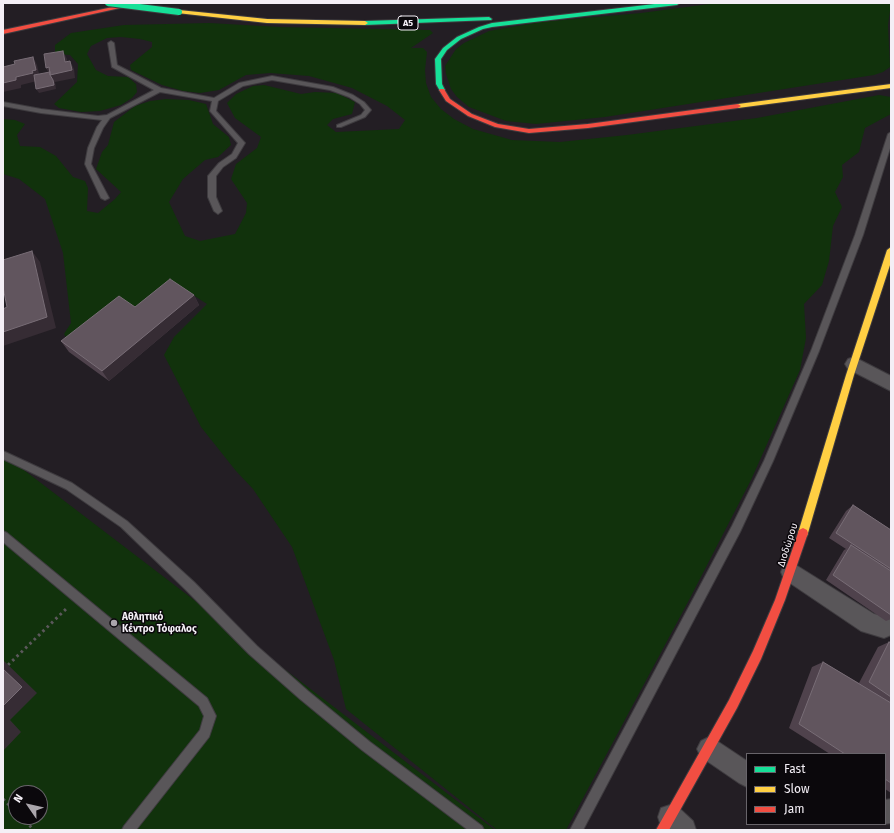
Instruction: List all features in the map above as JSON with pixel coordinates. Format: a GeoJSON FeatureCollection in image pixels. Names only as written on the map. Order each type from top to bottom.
{"type":"FeatureCollection","features":[{"type":"Feature","properties":{"kind":"main road","name":"Α5"},"geometry":{"type":"LineString","coordinates":[[108,3],[179,12],[267,20],[399,23],[482,19],[636,3]]}},
{"type":"Feature","properties":{"kind":"main road"},"geometry":{"type":"LineString","coordinates":[[3,32],[140,3]]}},
{"type":"Feature","properties":{"kind":"main road","name":"Α5"},"geometry":{"type":"LineString","coordinates":[[160,3],[279,15],[358,18],[438,17],[495,13]]}},
{"type":"Feature","properties":{"kind":"main road"},"geometry":{"type":"LineString","coordinates":[[559,7],[597,3]]}},
{"type":"Feature","properties":{"kind":"main road"},"geometry":{"type":"LineString","coordinates":[[677,3],[492,25],[476,30],[452,43],[441,54],[437,66],[439,84],[448,100],[470,115],[497,126],[529,130],[588,126],[891,86]]}},
{"type":"Feature","properties":{"kind":"main road","name":"Διοδώρου"},"geometry":{"type":"LineString","coordinates":[[672,826],[757,655],[791,572],[854,364],[886,280],[891,250]]}},
{"type":"Feature","properties":{"kind":"street"},"geometry":{"type":"LineString","coordinates":[[854,364],[891,384]]}},
{"type":"Feature","properties":{"kind":"street"},"geometry":{"type":"LineString","coordinates":[[791,572],[870,623],[884,627],[891,624]]}},
{"type":"Feature","properties":{"kind":"street"},"geometry":{"type":"LineString","coordinates":[[709,749],[746,774]]}},
{"type":"Feature","properties":{"kind":"lane"},"geometry":{"type":"LineString","coordinates":[[111,43],[114,66],[159,90],[215,100],[241,84],[272,78],[331,88],[351,96],[362,103],[368,110],[363,116],[339,126]]}},
{"type":"Feature","properties":{"kind":"lane"},"geometry":{"type":"LineString","coordinates":[[105,198],[88,164],[91,148],[100,127],[108,117],[159,90]]}},
{"type":"Feature","properties":{"kind":"lane"},"geometry":{"type":"LineString","coordinates":[[215,100],[213,111],[242,143],[234,156],[221,165],[212,176],[212,197],[218,211]]}},
{"type":"Feature","properties":{"kind":"lane"},"geometry":{"type":"LineString","coordinates":[[3,104],[70,116],[108,117]]}},
{"type":"Feature","properties":{"kind":"lane"},"geometry":{"type":"LineString","coordinates":[[576,830],[736,529],[768,461],[818,345],[859,235],[891,134]]}},
{"type":"Feature","properties":{"kind":"lane"},"geometry":{"type":"LineString","coordinates":[[3,455],[69,486],[124,524],[184,580],[253,650],[304,695],[366,746],[478,830]]}},
{"type":"Feature","properties":{"kind":"lane"},"geometry":{"type":"LineString","coordinates":[[3,536],[203,702],[210,716],[205,733],[128,830]]}},
{"type":"Feature","properties":{"kind":"path"},"geometry":{"type":"LineString","coordinates":[[8,665],[78,597]]}},
{"type":"Feature","properties":{"kind":"green space"},"geometry":{"type":"Polygon","coordinates":[[[717,3],[891,3],[888,25],[890,67],[883,72],[874,75],[605,117],[536,124],[506,121],[469,107],[457,97],[451,89],[446,74],[445,66],[456,49],[464,43],[489,31],[541,22],[641,13],[717,3]]]}},
{"type":"Feature","properties":{"kind":"green space"},"geometry":{"type":"Polygon","coordinates":[[[209,23],[280,27],[430,30],[433,33],[411,48],[423,48],[427,52],[425,70],[426,83],[431,97],[441,109],[454,119],[473,129],[512,140],[560,142],[627,135],[757,118],[879,95],[891,97],[891,114],[865,128],[859,152],[842,165],[843,177],[835,192],[842,207],[833,226],[829,261],[822,285],[804,304],[806,338],[800,370],[751,480],[689,600],[566,830],[497,830],[346,709],[334,660],[292,547],[253,489],[236,471],[201,427],[164,355],[174,337],[207,304],[176,284],[70,344],[64,334],[71,323],[63,253],[45,199],[19,179],[3,174],[3,119],[15,120],[25,124],[17,135],[20,146],[40,147],[56,156],[73,177],[85,181],[88,188],[87,211],[98,213],[121,192],[96,169],[102,152],[108,145],[114,122],[135,106],[150,101],[166,99],[189,100],[206,104],[213,124],[229,137],[231,145],[218,157],[205,160],[183,179],[169,202],[185,236],[200,241],[235,234],[246,213],[247,203],[231,179],[236,164],[257,148],[261,137],[235,118],[227,103],[236,94],[253,86],[264,85],[301,94],[315,92],[337,93],[355,102],[352,114],[333,119],[327,125],[336,132],[399,129],[405,120],[387,106],[352,88],[309,76],[270,73],[246,75],[219,90],[200,93],[183,91],[162,85],[131,70],[130,65],[152,47],[152,42],[121,37],[107,38],[91,46],[87,54],[96,70],[108,76],[128,77],[136,84],[137,92],[132,98],[121,105],[100,111],[81,112],[59,108],[54,104],[77,82],[78,64],[70,55],[55,54],[55,45],[71,33],[124,25],[209,23]]]}},
{"type":"Feature","properties":{"kind":"green space","name":"Αθλητικό Κέντρο Τόφαλος"},"geometry":{"type":"Polygon","coordinates":[[[3,454],[495,830],[3,830],[3,454]]]}},
{"type":"Feature","properties":{"kind":"building"},"geometry":{"type":"Polygon","coordinates":[[[63,51],[65,62],[70,61],[72,70],[50,75],[49,67],[46,68],[44,54],[63,51]]]}},
{"type":"Feature","properties":{"kind":"building"},"geometry":{"type":"Polygon","coordinates":[[[33,57],[36,70],[32,71],[33,73],[16,77],[16,80],[3,83],[3,67],[15,64],[14,61],[33,57]]]}},
{"type":"Feature","properties":{"kind":"building"},"geometry":{"type":"Polygon","coordinates":[[[50,72],[54,85],[36,89],[34,75],[50,72]]]}},
{"type":"Feature","properties":{"kind":"building"},"geometry":{"type":"Polygon","coordinates":[[[32,251],[47,317],[3,332],[3,309],[7,307],[3,287],[3,260],[32,251]]]}},
{"type":"Feature","properties":{"kind":"building"},"geometry":{"type":"Polygon","coordinates":[[[170,279],[194,295],[102,371],[61,341],[119,296],[135,307],[170,279]]]}},
{"type":"Feature","properties":{"kind":"building"},"geometry":{"type":"Polygon","coordinates":[[[853,505],[891,530],[891,569],[836,533],[853,505]]]}},
{"type":"Feature","properties":{"kind":"building"},"geometry":{"type":"Polygon","coordinates":[[[851,545],[891,571],[891,615],[833,575],[851,545]]]}},
{"type":"Feature","properties":{"kind":"building"},"geometry":{"type":"Polygon","coordinates":[[[889,642],[891,643],[891,697],[869,682],[889,642]]]}},
{"type":"Feature","properties":{"kind":"building"},"geometry":{"type":"Polygon","coordinates":[[[823,662],[891,703],[891,783],[886,780],[886,753],[843,753],[799,724],[823,662]]]}},
{"type":"Feature","properties":{"kind":"building"},"geometry":{"type":"Polygon","coordinates":[[[3,669],[22,687],[3,706],[3,669]]]}},
{"type":"Feature","properties":{"kind":"traffic: fast"},"geometry":{"type":"LineString","coordinates":[[108,3],[179,12]]}},
{"type":"Feature","properties":{"kind":"traffic: fast"},"geometry":{"type":"LineString","coordinates":[[442,90],[439,84],[438,59],[445,49],[459,38],[481,28],[492,25],[677,3]]}},
{"type":"Feature","properties":{"kind":"traffic: fast"},"geometry":{"type":"LineString","coordinates":[[365,23],[489,19]]}},
{"type":"Feature","properties":{"kind":"traffic: slow"},"geometry":{"type":"LineString","coordinates":[[179,12],[267,21],[365,23]]}},
{"type":"Feature","properties":{"kind":"traffic: slow"},"geometry":{"type":"LineString","coordinates":[[738,106],[891,86]]}},
{"type":"Feature","properties":{"kind":"traffic: slow"},"geometry":{"type":"LineString","coordinates":[[803,533],[850,375],[891,250]]}},
{"type":"Feature","properties":{"kind":"traffic: jam"},"geometry":{"type":"LineString","coordinates":[[3,32],[135,4]]}},
{"type":"Feature","properties":{"kind":"traffic: jam"},"geometry":{"type":"LineString","coordinates":[[442,90],[448,100],[470,115],[497,126],[529,131],[588,126],[738,106]]}},
{"type":"Feature","properties":{"kind":"traffic: jam"},"geometry":{"type":"LineString","coordinates":[[662,830],[733,704],[757,655],[780,600],[803,533]]}},
{"type":"Feature","properties":{"kind":"place","name":"Αθλητικό Κέντρο Τόφαλος"},"geometry":{"type":"Point","coordinates":[114,623]}}]}
